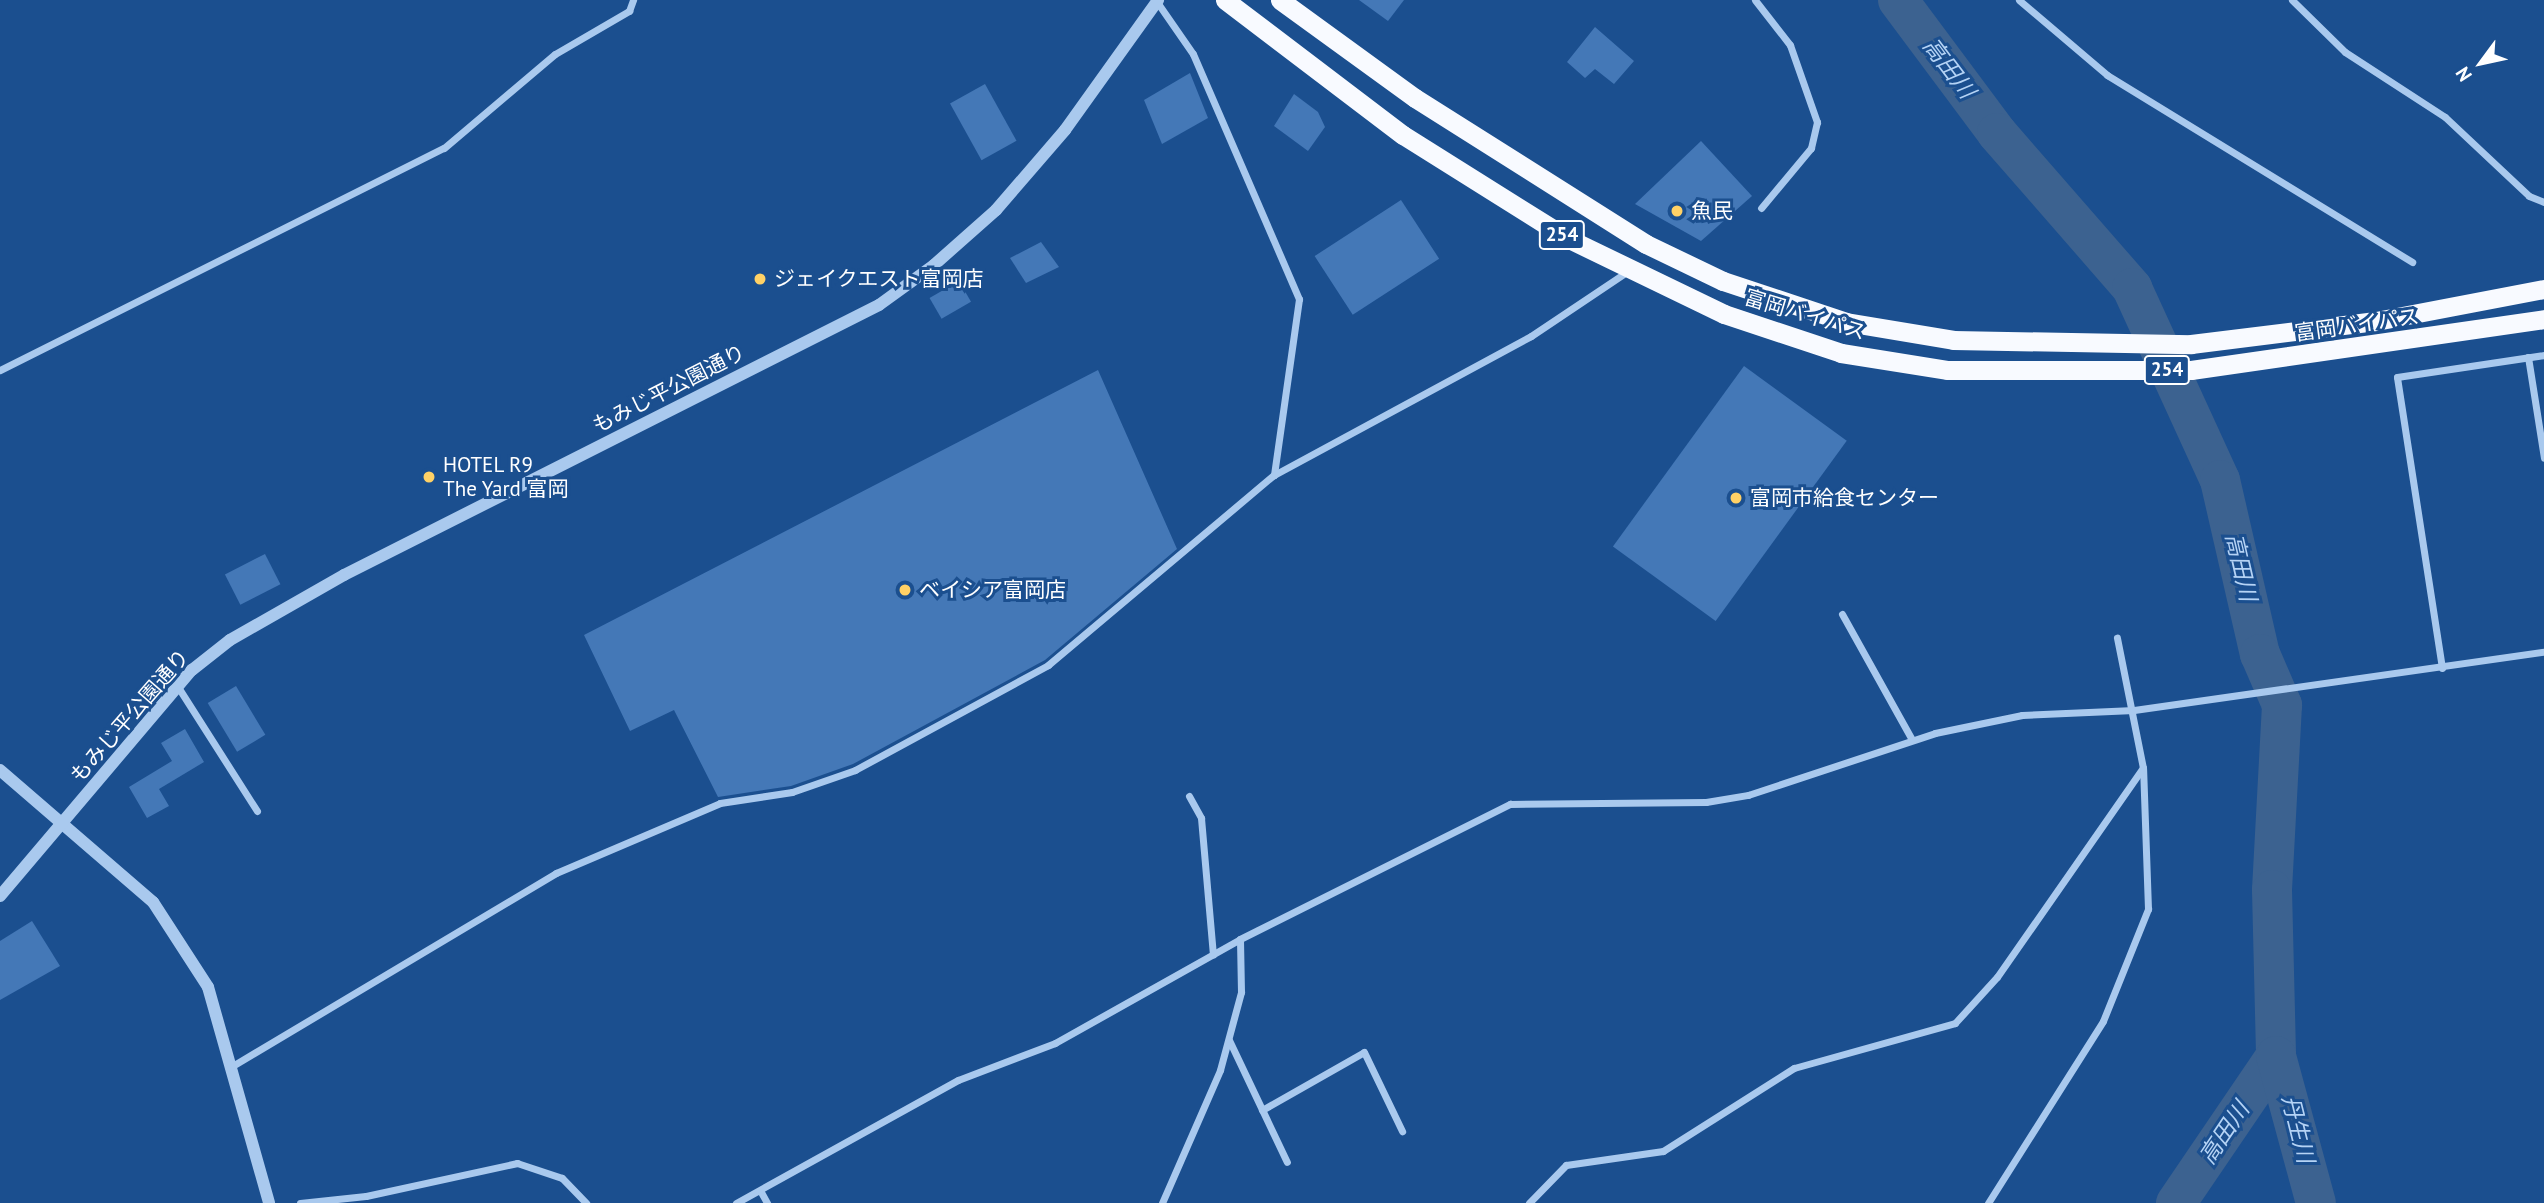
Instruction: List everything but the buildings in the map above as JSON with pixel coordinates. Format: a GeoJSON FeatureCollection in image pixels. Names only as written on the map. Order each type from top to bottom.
{"type":"FeatureCollection","features":[{"type":"Feature","properties":{"kind":"highway","name":"富岡バイパス"},"geometry":{"type":"LineString","coordinates":[[1225,0],[1404,135],[1628,270],[1724,314],[1841,353],[1947,370],[2191,370],[2385,345],[2544,319]]}},
{"type":"Feature","properties":{"kind":"highway","name":"富岡バイパス"},"geometry":{"type":"LineString","coordinates":[[1280,0],[1415,98],[1646,244],[1723,281],[1846,322],[1953,340],[2191,344],[2376,321],[2544,289]]}},
{"type":"Feature","properties":{"kind":"street"},"geometry":{"type":"LineString","coordinates":[[0,370],[444,148],[555,54],[615,22],[633,0]]}},
{"type":"Feature","properties":{"kind":"street"},"geometry":{"type":"LineString","coordinates":[[1755,0],[1790,45],[1817,121],[1811,148],[1761,208]]}},
{"type":"Feature","properties":{"kind":"street"},"geometry":{"type":"LineString","coordinates":[[2019,0],[2107,75],[2412,262]]}},
{"type":"Feature","properties":{"kind":"street"},"geometry":{"type":"LineString","coordinates":[[2292,0],[2345,52],[2445,117],[2529,196],[2544,202]]}},
{"type":"Feature","properties":{"kind":"street"},"geometry":{"type":"LineString","coordinates":[[1157,1],[1193,54],[1298,299],[1273,475]]}},
{"type":"Feature","properties":{"kind":"street","name":"もみじ平公園通り"},"geometry":{"type":"LineString","coordinates":[[0,896],[177,686],[279,608],[878,305],[996,210],[1065,130],[1157,1]]}},
{"type":"Feature","properties":{"kind":"street"},"geometry":{"type":"LineString","coordinates":[[234,1065],[556,873],[720,803],[792,792],[855,769],[1048,665],[1273,475],[1531,337],[1628,270]]}},
{"type":"Feature","properties":{"kind":"street"},"geometry":{"type":"LineString","coordinates":[[2442,668],[2397,377],[2544,355]]}},
{"type":"Feature","properties":{"kind":"street"},"geometry":{"type":"LineString","coordinates":[[2528,357],[2544,458]]}},
{"type":"Feature","properties":{"kind":"street"},"geometry":{"type":"LineString","coordinates":[[1842,614],[1912,740]]}},
{"type":"Feature","properties":{"kind":"street"},"geometry":{"type":"LineString","coordinates":[[1988,1203],[2103,1021],[2129,968],[2148,909],[2143,768],[2134,710],[2117,638]]}},
{"type":"Feature","properties":{"kind":"street"},"geometry":{"type":"LineString","coordinates":[[736,1203],[761,1192],[958,1080],[1055,1043],[1240,939],[1510,804],[1706,802],[1748,795],[1912,740],[2022,716],[2134,710],[2342,684],[2544,652]]}},
{"type":"Feature","properties":{"kind":"street"},"geometry":{"type":"LineString","coordinates":[[177,686],[257,811]]}},
{"type":"Feature","properties":{"kind":"street"},"geometry":{"type":"LineString","coordinates":[[1529,1203],[1566,1165],[1662,1151],[1794,1068],[1955,1023],[1997,977],[2143,768]]}},
{"type":"Feature","properties":{"kind":"street"},"geometry":{"type":"LineString","coordinates":[[0,770],[153,902],[208,987],[234,1065],[269,1203]]}},
{"type":"Feature","properties":{"kind":"street"},"geometry":{"type":"LineString","coordinates":[[1189,796],[1201,818],[1213,954]]}},
{"type":"Feature","properties":{"kind":"street"},"geometry":{"type":"LineString","coordinates":[[1161,1203],[1196,1131],[1228,1040],[1241,992],[1240,939]]}},
{"type":"Feature","properties":{"kind":"street"},"geometry":{"type":"LineString","coordinates":[[1228,1040],[1287,1162]]}},
{"type":"Feature","properties":{"kind":"street"},"geometry":{"type":"LineString","coordinates":[[1262,1110],[1364,1052],[1402,1131]]}},
{"type":"Feature","properties":{"kind":"street"},"geometry":{"type":"LineString","coordinates":[[300,1203],[366,1196],[517,1163],[562,1178],[586,1203]]}},
{"type":"Feature","properties":{"kind":"street"},"geometry":{"type":"LineString","coordinates":[[761,1192],[767,1203]]}},
{"type":"Feature","properties":{"kind":"waterway","name":"高田川"},"geometry":{"type":"LineString","coordinates":[[1898,0],[1997,133],[2132,288],[2220,480],[2260,654],[2282,705],[2272,890],[2276,1056],[2176,1203]]}},
{"type":"Feature","properties":{"kind":"waterway","name":"丹生川"},"geometry":{"type":"LineString","coordinates":[[2276,1056],[2316,1203]]}},
{"type":"Feature","properties":{"kind":"place","name":"魚民"},"geometry":{"type":"Point","coordinates":[1677,211]}},
{"type":"Feature","properties":{"kind":"place","name":"ジェイクエスト富岡店"},"geometry":{"type":"Point","coordinates":[760,279]}},
{"type":"Feature","properties":{"kind":"place","name":"HOTEL R9 The Yard 富岡"},"geometry":{"type":"Point","coordinates":[429,477]}},
{"type":"Feature","properties":{"kind":"place","name":"富岡市給食センター"},"geometry":{"type":"Point","coordinates":[1736,498]}},
{"type":"Feature","properties":{"kind":"place","name":"ベイシア富岡店"},"geometry":{"type":"Point","coordinates":[905,590]}}]}
